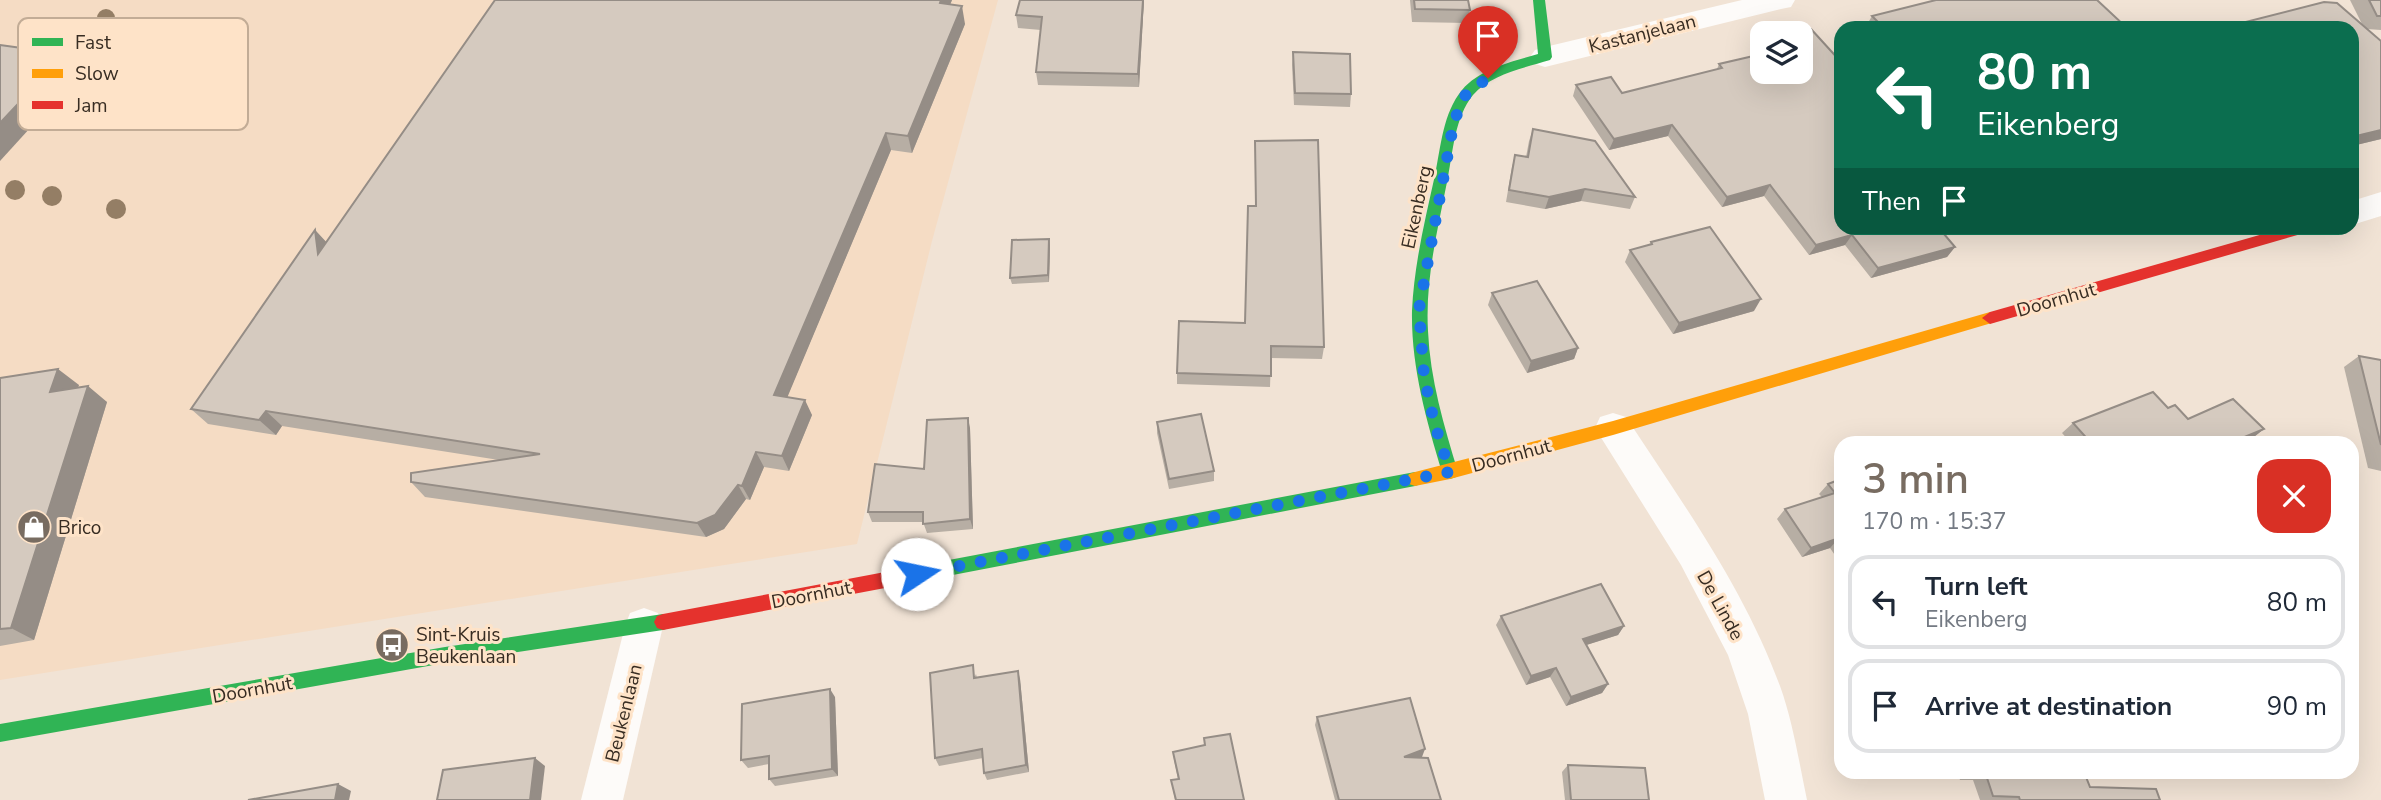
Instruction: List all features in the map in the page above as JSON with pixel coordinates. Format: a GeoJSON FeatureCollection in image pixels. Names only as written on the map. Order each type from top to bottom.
{"type":"FeatureCollection","features":[{"type":"Feature","properties":{"kind":"street"},"geometry":{"type":"LineString","coordinates":[[1539,0],[1545,57]]}},
{"type":"Feature","properties":{"kind":"street","name":"Kastanjelaan"},"geometry":{"type":"LineString","coordinates":[[1545,57],[1781,0]]}},
{"type":"Feature","properties":{"kind":"street","name":"Eikenberg"},"geometry":{"type":"LineString","coordinates":[[1450,472],[1434,422],[1424,376],[1419,309],[1454,121],[1466,94],[1488,78],[1545,57]]}},
{"type":"Feature","properties":{"kind":"street"},"geometry":{"type":"LineString","coordinates":[[2359,211],[2381,204]]}},
{"type":"Feature","properties":{"kind":"street","name":"Doornhut"},"geometry":{"type":"LineString","coordinates":[[0,733],[446,655],[644,626],[1450,472],[1613,428],[2277,235]]}},
{"type":"Feature","properties":{"kind":"street","name":"De Linde"},"geometry":{"type":"LineString","coordinates":[[1613,428],[1693,554],[1747,653],[1761,688],[1786,800]]}},
{"type":"Feature","properties":{"kind":"street","name":"Beukenlaan"},"geometry":{"type":"LineString","coordinates":[[602,800],[644,626]]}},
{"type":"Feature","properties":{"kind":"shaded area"},"geometry":{"type":"Polygon","coordinates":[[[0,0],[998,0],[932,241],[857,544],[0,680],[0,0]]]}},
{"type":"Feature","properties":{"kind":"building"},"geometry":{"type":"Polygon","coordinates":[[[495,0],[941,0],[940,3],[962,6],[908,136],[886,133],[774,395],[805,400],[782,456],[756,452],[742,486],[738,485],[715,515],[697,523],[411,482],[411,473],[540,454],[266,411],[259,420],[191,409],[315,230],[318,254],[495,0]]]}},
{"type":"Feature","properties":{"kind":"building"},"geometry":{"type":"Polygon","coordinates":[[[1020,0],[1143,0],[1138,74],[1036,72],[1042,17],[1016,15],[1020,0]]]}},
{"type":"Feature","properties":{"kind":"building"},"geometry":{"type":"Polygon","coordinates":[[[1414,0],[1468,0],[1470,10],[1415,9],[1414,0]]]}},
{"type":"Feature","properties":{"kind":"building"},"geometry":{"type":"Polygon","coordinates":[[[1936,0],[2097,0],[2120,21],[1877,21],[1872,16],[1936,0]]]}},
{"type":"Feature","properties":{"kind":"building"},"geometry":{"type":"Polygon","coordinates":[[[2369,0],[2381,0],[2381,16],[2377,16],[2369,0]]]}},
{"type":"Feature","properties":{"kind":"building"},"geometry":{"type":"Polygon","coordinates":[[[2324,2],[2337,3],[2358,21],[2249,21],[2324,2]]]}},
{"type":"Feature","properties":{"kind":"building"},"geometry":{"type":"Polygon","coordinates":[[[2359,22],[2381,41],[2381,130],[2359,135],[2359,22]]]}},
{"type":"Feature","properties":{"kind":"building"},"geometry":{"type":"Polygon","coordinates":[[[1813,31],[1834,54],[1834,235],[1852,235],[1816,245],[1770,185],[1727,197],[1672,125],[1614,139],[1576,85],[1611,77],[1622,93],[1722,68],[1719,64],[1750,57],[1750,84],[1813,84],[1813,31]]]}},
{"type":"Feature","properties":{"kind":"building"},"geometry":{"type":"Polygon","coordinates":[[[0,45],[18,47],[18,104],[0,123],[0,45]]]}},
{"type":"Feature","properties":{"kind":"building"},"geometry":{"type":"Polygon","coordinates":[[[1293,52],[1350,54],[1351,94],[1295,93],[1293,52]]]}},
{"type":"Feature","properties":{"kind":"building"},"geometry":{"type":"Polygon","coordinates":[[[1533,129],[1595,141],[1635,197],[1585,189],[1549,197],[1509,190],[1515,155],[1528,157],[1533,129]]]}},
{"type":"Feature","properties":{"kind":"building"},"geometry":{"type":"Polygon","coordinates":[[[1318,140],[1324,347],[1271,346],[1271,376],[1177,373],[1179,321],[1245,323],[1248,206],[1256,206],[1255,141],[1318,140]]]}},
{"type":"Feature","properties":{"kind":"building"},"geometry":{"type":"Polygon","coordinates":[[[1710,227],[1761,299],[1679,323],[1630,250],[1710,227]]]}},
{"type":"Feature","properties":{"kind":"building"},"geometry":{"type":"Polygon","coordinates":[[[1852,235],[1945,235],[1955,247],[1878,268],[1852,235]]]}},
{"type":"Feature","properties":{"kind":"building"},"geometry":{"type":"Polygon","coordinates":[[[1049,239],[1048,275],[1010,278],[1012,240],[1049,239]]]}},
{"type":"Feature","properties":{"kind":"building"},"geometry":{"type":"Polygon","coordinates":[[[1537,281],[1578,348],[1531,361],[1492,293],[1537,281]]]}},
{"type":"Feature","properties":{"kind":"building"},"geometry":{"type":"Polygon","coordinates":[[[2359,356],[2381,360],[2381,445],[2359,356]]]}},
{"type":"Feature","properties":{"kind":"building","name":"Brico"},"geometry":{"type":"Polygon","coordinates":[[[58,369],[50,392],[88,386],[11,628],[0,629],[0,378],[58,369]]]}},
{"type":"Feature","properties":{"kind":"building"},"geometry":{"type":"Polygon","coordinates":[[[2153,392],[2168,408],[2175,405],[2188,419],[2233,399],[2264,429],[2247,436],[2085,436],[2073,423],[2153,392]]]}},
{"type":"Feature","properties":{"kind":"building"},"geometry":{"type":"Polygon","coordinates":[[[1201,414],[1214,471],[1169,479],[1157,422],[1201,414]]]}},
{"type":"Feature","properties":{"kind":"building"},"geometry":{"type":"Polygon","coordinates":[[[968,418],[970,519],[923,524],[923,512],[868,512],[875,464],[924,469],[927,420],[968,418]]]}},
{"type":"Feature","properties":{"kind":"building"},"geometry":{"type":"Polygon","coordinates":[[[1834,493],[1834,540],[1811,548],[1785,509],[1834,493]]]}},
{"type":"Feature","properties":{"kind":"building"},"geometry":{"type":"Polygon","coordinates":[[[1601,584],[1624,626],[1583,639],[1608,684],[1571,697],[1556,668],[1531,676],[1501,616],[1601,584]]]}},
{"type":"Feature","properties":{"kind":"building"},"geometry":{"type":"Polygon","coordinates":[[[973,665],[974,678],[1018,671],[1026,765],[984,773],[982,749],[935,758],[930,673],[973,665]]]}},
{"type":"Feature","properties":{"kind":"building"},"geometry":{"type":"Polygon","coordinates":[[[830,689],[832,769],[769,779],[769,756],[741,760],[742,704],[830,689]]]}},
{"type":"Feature","properties":{"kind":"building"},"geometry":{"type":"Polygon","coordinates":[[[1410,698],[1425,749],[1404,757],[1428,758],[1441,800],[1339,800],[1317,717],[1410,698]]]}},
{"type":"Feature","properties":{"kind":"building"},"geometry":{"type":"Polygon","coordinates":[[[1230,734],[1244,800],[1176,800],[1171,780],[1179,779],[1173,752],[1205,745],[1204,738],[1230,734]]]}},
{"type":"Feature","properties":{"kind":"building"},"geometry":{"type":"Polygon","coordinates":[[[535,758],[530,800],[437,800],[443,770],[535,758]]]}},
{"type":"Feature","properties":{"kind":"building"},"geometry":{"type":"Polygon","coordinates":[[[1568,765],[1645,768],[1649,800],[1571,800],[1568,765]]]}},
{"type":"Feature","properties":{"kind":"building"},"geometry":{"type":"Polygon","coordinates":[[[1987,779],[2087,779],[2090,787],[2156,789],[2160,800],[2020,800],[2019,797],[1993,796],[1987,779]]]}},
{"type":"Feature","properties":{"kind":"building"},"geometry":{"type":"Polygon","coordinates":[[[338,784],[335,800],[248,800],[338,784]]]}},
{"type":"Feature","properties":{"kind":"traffic: fast"},"geometry":{"type":"LineString","coordinates":[[1450,472],[1424,372],[1420,331],[1421,293],[1428,241],[1450,131],[1462,100],[1484,79],[1545,57],[1539,0]]}},
{"type":"Feature","properties":{"kind":"traffic: fast"},"geometry":{"type":"LineString","coordinates":[[885,580],[1415,479]]}},
{"type":"Feature","properties":{"kind":"traffic: fast"},"geometry":{"type":"LineString","coordinates":[[0,733],[445,655],[663,622]]}},
{"type":"Feature","properties":{"kind":"traffic: slow"},"geometry":{"type":"LineString","coordinates":[[1415,479],[1613,428],[1990,318]]}},
{"type":"Feature","properties":{"kind":"traffic: jam"},"geometry":{"type":"LineString","coordinates":[[1990,318],[2277,235]]}},
{"type":"Feature","properties":{"kind":"traffic: jam"},"geometry":{"type":"LineString","coordinates":[[663,622],[885,580]]}},
{"type":"Feature","properties":{"kind":"place","name":"Brico"},"geometry":{"type":"Point","coordinates":[34,527]}},
{"type":"Feature","properties":{"kind":"place","name":"Sint-Kruis Beukenlaan"},"geometry":{"type":"Point","coordinates":[392,645]}},
{"type":"Feature","properties":{"kind":"route"},"geometry":{"type":"LineString","coordinates":[[917,574],[1450,472],[1434,422],[1424,376],[1419,309],[1421,288],[1454,121],[1466,94],[1488,78]]}}]}
